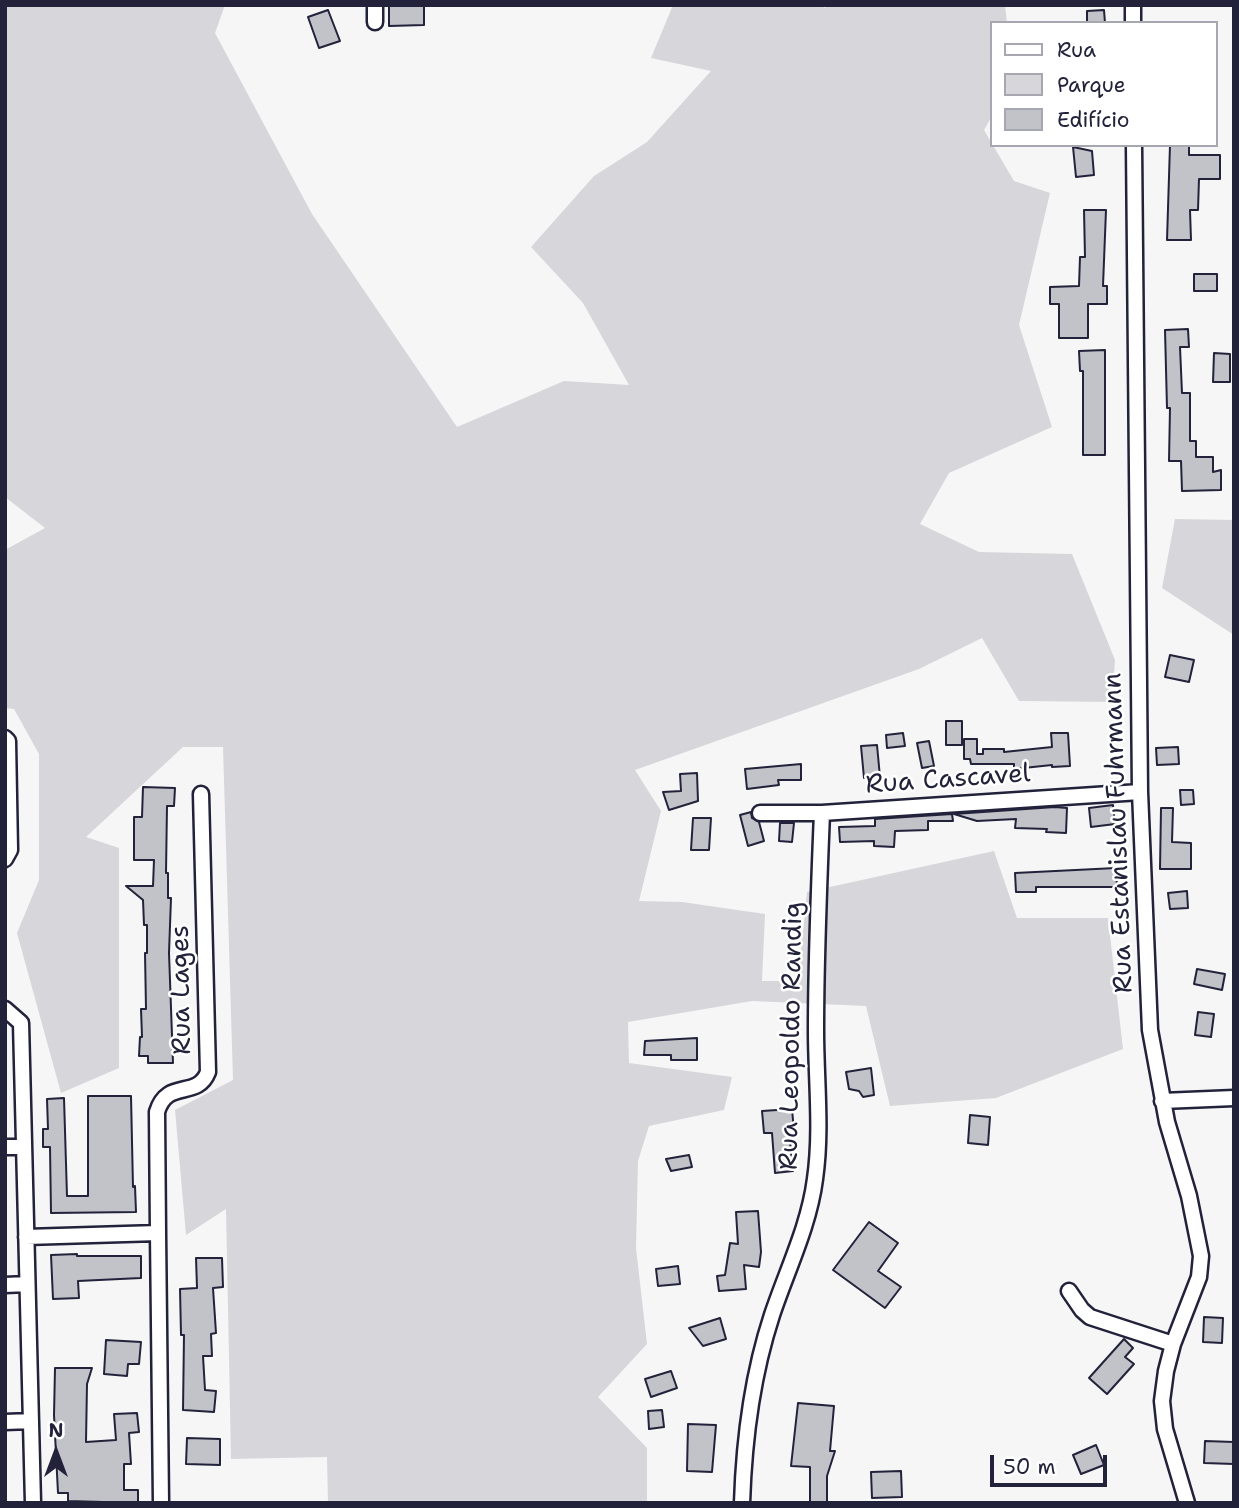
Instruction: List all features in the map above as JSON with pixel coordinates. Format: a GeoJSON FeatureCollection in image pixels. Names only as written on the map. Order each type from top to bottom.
{"type":"FeatureCollection","features":[{"type":"Feature","properties":{"kind":"street"},"geometry":{"type":"LineString","coordinates":[[374,22],[375,5]]}},
{"type":"Feature","properties":{"kind":"street","name":"Rua Estanislau Fuhrmann"},"geometry":{"type":"LineString","coordinates":[[1134,147],[1140,792],[1150,1030],[1162,1101],[1189,1196],[1201,1256],[1199,1277],[1173,1344],[1162,1401],[1165,1429],[1187,1503]]}},
{"type":"Feature","properties":{"kind":"street"},"geometry":{"type":"LineString","coordinates":[[5,738],[8,741],[10,850],[5,859]]}},
{"type":"Feature","properties":{"kind":"street","name":"Rua Cascavel"},"geometry":{"type":"LineString","coordinates":[[760,813],[822,813],[1140,792]]}},
{"type":"Feature","properties":{"kind":"street","name":"Rua Lages"},"geometry":{"type":"LineString","coordinates":[[158,1233],[157,1112],[160,1101],[166,1095],[197,1085],[205,1080],[208,1072],[201,794]]}},
{"type":"Feature","properties":{"kind":"street","name":"Rua Leopoldo Randig"},"geometry":{"type":"LineString","coordinates":[[742,1503],[743,1461],[753,1387],[772,1314],[808,1213],[815,1180],[818,1148],[816,1031],[822,813]]}},
{"type":"Feature","properties":{"kind":"street"},"geometry":{"type":"LineString","coordinates":[[5,1009],[21,1023],[33,1503]]}},
{"type":"Feature","properties":{"kind":"street"},"geometry":{"type":"LineString","coordinates":[[1162,1101],[1234,1098]]}},
{"type":"Feature","properties":{"kind":"street"},"geometry":{"type":"LineString","coordinates":[[5,1147],[24,1147]]}},
{"type":"Feature","properties":{"kind":"street"},"geometry":{"type":"LineString","coordinates":[[26,1237],[158,1233],[161,1503]]}},
{"type":"Feature","properties":{"kind":"street"},"geometry":{"type":"LineString","coordinates":[[5,1284],[27,1284]]}},
{"type":"Feature","properties":{"kind":"street"},"geometry":{"type":"LineString","coordinates":[[1069,1291],[1090,1317],[1173,1344]]}},
{"type":"Feature","properties":{"kind":"street"},"geometry":{"type":"LineString","coordinates":[[5,1422],[31,1421]]}},
{"type":"Feature","properties":{"kind":"green space"},"geometry":{"type":"Polygon","coordinates":[[[5,5],[225,5],[215,33],[312,214],[457,427],[564,381],[629,385],[583,303],[531,247],[594,176],[647,142],[711,71],[651,58],[673,5],[819,5],[825,8],[827,5],[1005,5],[1007,21],[990,21],[990,120],[984,130],[990,140],[990,147],[994,147],[1014,181],[1050,193],[1019,325],[1052,427],[949,473],[920,524],[979,552],[1072,554],[1115,660],[1112,702],[1019,701],[982,638],[919,669],[635,770],[661,811],[639,901],[682,902],[765,914],[762,981],[798,981],[807,892],[994,851],[1017,918],[1108,918],[1123,1049],[996,1098],[890,1106],[866,1006],[752,1001],[628,1022],[629,1063],[732,1077],[724,1110],[649,1126],[638,1161],[636,1248],[647,1344],[598,1397],[647,1448],[647,1503],[328,1503],[327,1457],[231,1459],[226,1209],[186,1235],[175,1110],[233,1080],[223,747],[183,747],[86,837],[119,848],[119,1068],[61,1093],[17,933],[39,880],[39,754],[14,709],[5,708],[5,550],[45,528],[5,497],[5,5]]]}},
{"type":"Feature","properties":{"kind":"green space"},"geometry":{"type":"Polygon","coordinates":[[[1175,519],[1234,520],[1234,635],[1162,588],[1175,519]]]}},
{"type":"Feature","properties":{"kind":"building"},"geometry":{"type":"Polygon","coordinates":[[[389,5],[424,5],[424,25],[389,26],[389,5]]]}},
{"type":"Feature","properties":{"kind":"building"},"geometry":{"type":"Polygon","coordinates":[[[328,10],[340,41],[319,48],[308,17],[328,10]]]}},
{"type":"Feature","properties":{"kind":"building"},"geometry":{"type":"Polygon","coordinates":[[[1104,10],[1105,21],[1087,21],[1087,11],[1104,10]]]}},
{"type":"Feature","properties":{"kind":"building"},"geometry":{"type":"Polygon","coordinates":[[[1073,147],[1092,151],[1094,175],[1076,177],[1073,147]]]}},
{"type":"Feature","properties":{"kind":"building"},"geometry":{"type":"Polygon","coordinates":[[[1170,147],[1189,147],[1189,155],[1220,155],[1220,179],[1199,179],[1198,210],[1190,210],[1191,240],[1167,240],[1170,147]]]}},
{"type":"Feature","properties":{"kind":"building"},"geometry":{"type":"Polygon","coordinates":[[[1084,210],[1106,210],[1103,286],[1107,286],[1107,304],[1088,304],[1088,338],[1059,338],[1059,304],[1050,304],[1050,287],[1079,286],[1080,257],[1085,257],[1084,210]]]}},
{"type":"Feature","properties":{"kind":"building"},"geometry":{"type":"Polygon","coordinates":[[[1194,274],[1217,274],[1217,291],[1194,291],[1194,274]]]}},
{"type":"Feature","properties":{"kind":"building"},"geometry":{"type":"Polygon","coordinates":[[[1188,329],[1189,347],[1180,347],[1182,393],[1190,393],[1190,441],[1196,441],[1196,457],[1213,457],[1213,472],[1221,470],[1221,490],[1182,491],[1181,461],[1169,461],[1170,408],[1167,408],[1165,330],[1188,329]]]}},
{"type":"Feature","properties":{"kind":"building"},"geometry":{"type":"Polygon","coordinates":[[[1105,350],[1105,455],[1083,455],[1083,371],[1080,371],[1079,351],[1105,350]]]}},
{"type":"Feature","properties":{"kind":"building"},"geometry":{"type":"Polygon","coordinates":[[[1214,353],[1230,354],[1230,382],[1213,382],[1214,353]]]}},
{"type":"Feature","properties":{"kind":"building"},"geometry":{"type":"Polygon","coordinates":[[[1170,655],[1194,660],[1189,682],[1165,677],[1170,655]]]}},
{"type":"Feature","properties":{"kind":"building"},"geometry":{"type":"Polygon","coordinates":[[[946,721],[962,721],[962,745],[946,745],[946,721]]]}},
{"type":"Feature","properties":{"kind":"building"},"geometry":{"type":"Polygon","coordinates":[[[903,733],[905,746],[887,748],[886,735],[903,733]]]}},
{"type":"Feature","properties":{"kind":"building"},"geometry":{"type":"Polygon","coordinates":[[[1051,733],[1068,733],[1070,766],[1014,769],[1014,764],[971,764],[970,759],[964,759],[964,739],[977,739],[977,754],[983,754],[983,749],[1004,749],[1004,752],[1052,747],[1051,733]]]}},
{"type":"Feature","properties":{"kind":"building"},"geometry":{"type":"Polygon","coordinates":[[[929,741],[934,766],[922,768],[917,743],[929,741]]]}},
{"type":"Feature","properties":{"kind":"building"},"geometry":{"type":"Polygon","coordinates":[[[877,745],[880,777],[864,778],[861,746],[877,745]]]}},
{"type":"Feature","properties":{"kind":"building"},"geometry":{"type":"Polygon","coordinates":[[[1178,747],[1179,764],[1157,765],[1156,748],[1178,747]]]}},
{"type":"Feature","properties":{"kind":"building"},"geometry":{"type":"Polygon","coordinates":[[[801,764],[801,780],[778,780],[779,785],[747,789],[745,769],[801,764]]]}},
{"type":"Feature","properties":{"kind":"building"},"geometry":{"type":"Polygon","coordinates":[[[697,773],[698,801],[669,810],[663,792],[681,791],[680,774],[697,773]]]}},
{"type":"Feature","properties":{"kind":"building"},"geometry":{"type":"Polygon","coordinates":[[[143,787],[175,788],[174,806],[167,806],[166,873],[168,898],[171,898],[169,953],[173,1063],[148,1063],[148,1056],[139,1056],[142,1037],[141,1009],[146,1009],[147,925],[144,925],[143,900],[126,886],[153,886],[154,860],[134,860],[134,817],[142,817],[143,787]]]}},
{"type":"Feature","properties":{"kind":"building"},"geometry":{"type":"Polygon","coordinates":[[[1180,790],[1193,790],[1194,804],[1181,805],[1180,790]]]}},
{"type":"Feature","properties":{"kind":"building"},"geometry":{"type":"Polygon","coordinates":[[[1113,805],[1115,824],[1091,827],[1089,808],[1113,805]]]}},
{"type":"Feature","properties":{"kind":"building"},"geometry":{"type":"Polygon","coordinates":[[[1067,808],[1066,833],[1046,832],[1047,829],[1015,828],[1016,819],[977,821],[954,814],[1067,808]]]}},
{"type":"Feature","properties":{"kind":"building"},"geometry":{"type":"Polygon","coordinates":[[[1161,808],[1173,808],[1172,842],[1191,843],[1191,869],[1160,869],[1161,808]]]}},
{"type":"Feature","properties":{"kind":"building"},"geometry":{"type":"Polygon","coordinates":[[[751,812],[752,818],[759,822],[764,841],[748,846],[740,815],[751,812]]]}},
{"type":"Feature","properties":{"kind":"building"},"geometry":{"type":"Polygon","coordinates":[[[952,814],[953,821],[928,821],[928,830],[895,831],[894,847],[874,846],[874,841],[840,842],[839,827],[875,826],[875,819],[952,814]]]}},
{"type":"Feature","properties":{"kind":"building"},"geometry":{"type":"Polygon","coordinates":[[[693,818],[711,818],[709,850],[691,850],[693,818]]]}},
{"type":"Feature","properties":{"kind":"building"},"geometry":{"type":"Polygon","coordinates":[[[780,823],[794,823],[792,842],[779,841],[780,823]]]}},
{"type":"Feature","properties":{"kind":"building"},"geometry":{"type":"Polygon","coordinates":[[[1116,868],[1117,887],[1036,887],[1036,892],[1016,892],[1015,873],[1116,868]]]}},
{"type":"Feature","properties":{"kind":"building"},"geometry":{"type":"Polygon","coordinates":[[[1187,891],[1188,908],[1170,909],[1168,893],[1187,891]]]}},
{"type":"Feature","properties":{"kind":"building"},"geometry":{"type":"Polygon","coordinates":[[[1197,969],[1225,974],[1222,990],[1194,984],[1197,969]]]}},
{"type":"Feature","properties":{"kind":"building"},"geometry":{"type":"Polygon","coordinates":[[[1198,1012],[1214,1014],[1211,1037],[1195,1035],[1198,1012]]]}},
{"type":"Feature","properties":{"kind":"building"},"geometry":{"type":"Polygon","coordinates":[[[697,1038],[697,1060],[671,1060],[671,1055],[644,1055],[645,1041],[697,1038]]]}},
{"type":"Feature","properties":{"kind":"building"},"geometry":{"type":"Polygon","coordinates":[[[871,1068],[874,1095],[863,1097],[859,1091],[849,1089],[846,1072],[871,1068]]]}},
{"type":"Feature","properties":{"kind":"building"},"geometry":{"type":"Polygon","coordinates":[[[88,1096],[131,1096],[136,1212],[51,1213],[50,1147],[43,1147],[43,1129],[48,1129],[47,1099],[64,1098],[67,1196],[88,1196],[88,1096]]]}},
{"type":"Feature","properties":{"kind":"building"},"geometry":{"type":"Polygon","coordinates":[[[792,1109],[794,1131],[789,1131],[793,1171],[775,1173],[772,1133],[764,1133],[762,1111],[792,1109]]]}},
{"type":"Feature","properties":{"kind":"building"},"geometry":{"type":"Polygon","coordinates":[[[970,1115],[990,1117],[988,1145],[968,1143],[970,1115]]]}},
{"type":"Feature","properties":{"kind":"building"},"geometry":{"type":"Polygon","coordinates":[[[689,1155],[692,1167],[671,1171],[666,1159],[689,1155]]]}},
{"type":"Feature","properties":{"kind":"building"},"geometry":{"type":"Polygon","coordinates":[[[758,1211],[761,1252],[759,1267],[744,1265],[746,1289],[719,1291],[717,1276],[725,1275],[730,1243],[738,1244],[736,1212],[758,1211]]]}},
{"type":"Feature","properties":{"kind":"building"},"geometry":{"type":"Polygon","coordinates":[[[869,1222],[898,1243],[878,1271],[901,1287],[885,1308],[833,1270],[869,1222]]]}},
{"type":"Feature","properties":{"kind":"building"},"geometry":{"type":"Polygon","coordinates":[[[51,1255],[141,1256],[141,1278],[78,1281],[79,1298],[53,1299],[51,1255]]]}},
{"type":"Feature","properties":{"kind":"building"},"geometry":{"type":"Polygon","coordinates":[[[196,1258],[222,1258],[223,1287],[213,1288],[216,1333],[211,1334],[212,1356],[203,1356],[205,1390],[216,1391],[214,1412],[183,1410],[184,1335],[181,1335],[180,1289],[197,1288],[196,1258]]]}},
{"type":"Feature","properties":{"kind":"building"},"geometry":{"type":"Polygon","coordinates":[[[678,1266],[680,1284],[658,1286],[656,1269],[678,1266]]]}},
{"type":"Feature","properties":{"kind":"building"},"geometry":{"type":"Polygon","coordinates":[[[1204,1317],[1223,1318],[1222,1343],[1203,1342],[1204,1317]]]}},
{"type":"Feature","properties":{"kind":"building"},"geometry":{"type":"Polygon","coordinates":[[[720,1318],[726,1339],[703,1346],[689,1328],[720,1318]]]}},
{"type":"Feature","properties":{"kind":"building"},"geometry":{"type":"Polygon","coordinates":[[[1124,1339],[1133,1348],[1125,1357],[1134,1364],[1107,1394],[1089,1378],[1124,1339]]]}},
{"type":"Feature","properties":{"kind":"building"},"geometry":{"type":"Polygon","coordinates":[[[106,1340],[141,1342],[139,1364],[128,1364],[127,1376],[104,1374],[106,1340]]]}},
{"type":"Feature","properties":{"kind":"building"},"geometry":{"type":"Polygon","coordinates":[[[55,1368],[92,1368],[87,1384],[86,1442],[116,1440],[114,1414],[137,1413],[139,1432],[129,1433],[131,1464],[124,1464],[124,1490],[138,1490],[138,1503],[68,1501],[68,1493],[58,1493],[54,1415],[55,1368]]]}},
{"type":"Feature","properties":{"kind":"building"},"geometry":{"type":"Polygon","coordinates":[[[671,1371],[677,1388],[651,1397],[645,1379],[671,1371]]]}},
{"type":"Feature","properties":{"kind":"building"},"geometry":{"type":"Polygon","coordinates":[[[798,1403],[834,1406],[830,1451],[835,1451],[827,1476],[827,1503],[810,1503],[810,1467],[791,1466],[798,1403]]]}},
{"type":"Feature","properties":{"kind":"building"},"geometry":{"type":"Polygon","coordinates":[[[662,1410],[664,1427],[649,1429],[648,1411],[662,1410]]]}},
{"type":"Feature","properties":{"kind":"building"},"geometry":{"type":"Polygon","coordinates":[[[688,1424],[716,1425],[712,1472],[687,1471],[688,1424]]]}},
{"type":"Feature","properties":{"kind":"building"},"geometry":{"type":"Polygon","coordinates":[[[187,1438],[220,1439],[220,1465],[186,1464],[187,1438]]]}},
{"type":"Feature","properties":{"kind":"building"},"geometry":{"type":"Polygon","coordinates":[[[1205,1441],[1234,1442],[1234,1464],[1204,1463],[1205,1441]]]}},
{"type":"Feature","properties":{"kind":"building"},"geometry":{"type":"Polygon","coordinates":[[[1096,1445],[1104,1465],[1081,1474],[1073,1455],[1096,1445]]]}},
{"type":"Feature","properties":{"kind":"building"},"geometry":{"type":"Polygon","coordinates":[[[901,1471],[902,1497],[872,1498],[871,1472],[901,1471]]]}}]}
